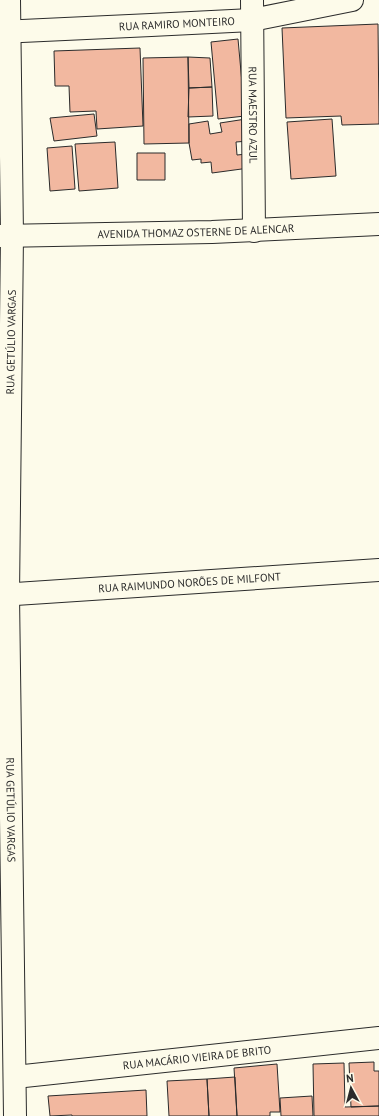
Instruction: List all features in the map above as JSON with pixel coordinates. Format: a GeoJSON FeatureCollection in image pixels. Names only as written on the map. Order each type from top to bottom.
{"type":"FeatureCollection","features":[{"type":"Feature","properties":{"kind":"main road","name":"RUA GETÚLIO VARGAS"},"geometry":{"type":"LineString","coordinates":[[9,0],[5,32],[6,236],[4,595],[15,1116]]}},
{"type":"Feature","properties":{"kind":"main road","name":"RUA RAMIRO MONTEIRO"},"geometry":{"type":"LineString","coordinates":[[5,32],[352,0]]}},
{"type":"Feature","properties":{"kind":"main road","name":"RUA MAESTRO AZUL"},"geometry":{"type":"LineString","coordinates":[[252,10],[254,231]]}},
{"type":"Feature","properties":{"kind":"main road","name":"AVENIDA THOMAZ OSTERNE DE ALENCAR"},"geometry":{"type":"LineString","coordinates":[[6,236],[254,231],[379,224]]}},
{"type":"Feature","properties":{"kind":"main road","name":"RUA RAIMUNDO NORÕES DE MILFONT"},"geometry":{"type":"LineString","coordinates":[[4,595],[379,570]]}},
{"type":"Feature","properties":{"kind":"main road","name":"RUA MACÁRIO VIEIRA DE BRITO"},"geometry":{"type":"LineString","coordinates":[[15,1078],[379,1038]]}},
{"type":"Feature","properties":{"kind":"building"},"geometry":{"type":"Polygon","coordinates":[[[378,24],[379,124],[342,125],[341,116],[286,118],[282,28],[378,24]]]}},
{"type":"Feature","properties":{"kind":"building"},"geometry":{"type":"Polygon","coordinates":[[[238,39],[245,116],[218,119],[211,42],[238,39]]]}},
{"type":"Feature","properties":{"kind":"building"},"geometry":{"type":"Polygon","coordinates":[[[140,48],[143,126],[97,129],[96,111],[70,112],[69,86],[55,86],[54,51],[140,48]]]}},
{"type":"Feature","properties":{"kind":"building"},"geometry":{"type":"Polygon","coordinates":[[[188,57],[210,58],[212,87],[189,88],[188,57]]]}},
{"type":"Feature","properties":{"kind":"building"},"geometry":{"type":"Polygon","coordinates":[[[188,57],[189,143],[144,144],[143,58],[188,57]]]}},
{"type":"Feature","properties":{"kind":"building"},"geometry":{"type":"Polygon","coordinates":[[[212,87],[213,116],[188,117],[189,88],[212,87]]]}},
{"type":"Feature","properties":{"kind":"building"},"geometry":{"type":"Polygon","coordinates":[[[94,114],[97,136],[54,141],[50,118],[94,114]]]}},
{"type":"Feature","properties":{"kind":"building"},"geometry":{"type":"Polygon","coordinates":[[[246,119],[249,141],[236,142],[237,155],[247,154],[249,168],[212,173],[211,162],[201,163],[201,159],[192,160],[189,143],[189,124],[208,121],[210,134],[222,132],[220,123],[246,119]]]}},
{"type":"Feature","properties":{"kind":"building"},"geometry":{"type":"Polygon","coordinates":[[[332,119],[336,176],[291,179],[287,122],[332,119]]]}},
{"type":"Feature","properties":{"kind":"building"},"geometry":{"type":"Polygon","coordinates":[[[115,142],[118,188],[79,191],[75,144],[115,142]]]}},
{"type":"Feature","properties":{"kind":"building"},"geometry":{"type":"Polygon","coordinates":[[[72,146],[75,189],[50,191],[47,148],[72,146]]]}},
{"type":"Feature","properties":{"kind":"building"},"geometry":{"type":"Polygon","coordinates":[[[137,153],[165,153],[165,180],[137,180],[137,153]]]}},
{"type":"Feature","properties":{"kind":"building"},"geometry":{"type":"Polygon","coordinates":[[[374,1062],[374,1071],[379,1071],[379,1106],[351,1107],[349,1063],[374,1062]]]}},
{"type":"Feature","properties":{"kind":"building"},"geometry":{"type":"Polygon","coordinates":[[[344,1063],[345,1107],[379,1106],[379,1116],[314,1116],[313,1064],[344,1063]]]}},
{"type":"Feature","properties":{"kind":"building"},"geometry":{"type":"Polygon","coordinates":[[[277,1064],[280,1112],[270,1112],[270,1116],[237,1116],[234,1068],[277,1064]]]}},
{"type":"Feature","properties":{"kind":"building"},"geometry":{"type":"Polygon","coordinates":[[[235,1077],[237,1116],[209,1116],[207,1079],[235,1077]]]}},
{"type":"Feature","properties":{"kind":"building"},"geometry":{"type":"Polygon","coordinates":[[[207,1079],[209,1116],[169,1116],[167,1081],[207,1079]]]}},
{"type":"Feature","properties":{"kind":"building"},"geometry":{"type":"Polygon","coordinates":[[[146,1090],[147,1116],[50,1116],[48,1096],[146,1090]]]}},
{"type":"Feature","properties":{"kind":"building"},"geometry":{"type":"Polygon","coordinates":[[[312,1096],[313,1116],[281,1116],[280,1098],[312,1096]]]}}]}
